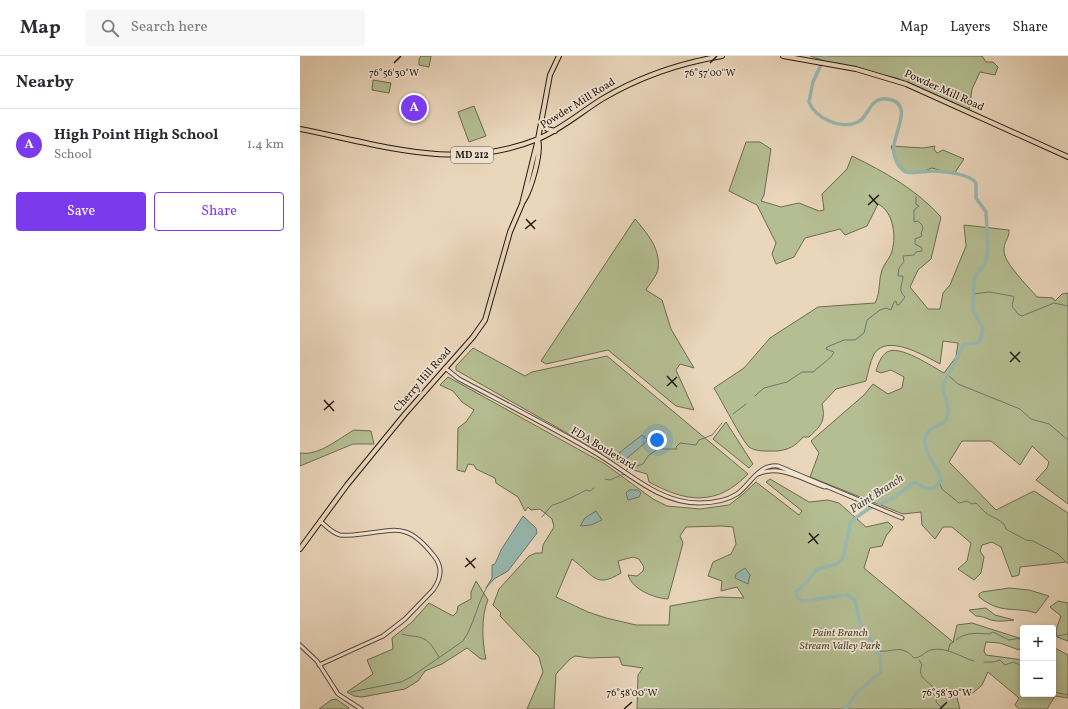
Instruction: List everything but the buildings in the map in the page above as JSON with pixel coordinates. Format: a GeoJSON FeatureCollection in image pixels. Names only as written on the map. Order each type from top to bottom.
{"type":"FeatureCollection","features":[{"type":"Feature","properties":{"kind":"main road","name":"Cherry Hill Road"},"geometry":{"type":"LineString","coordinates":[[522,204],[538,139],[550,75],[559,56]]}},
{"type":"Feature","properties":{"kind":"main road","name":"Powder Mill Road"},"geometry":{"type":"LineString","coordinates":[[300,130],[437,155],[488,153],[521,145],[555,131],[602,99],[641,79],[698,61],[722,56]]}},
{"type":"Feature","properties":{"kind":"main road","name":"Powder Mill Road"},"geometry":{"type":"LineString","coordinates":[[783,56],[862,71],[906,84],[1068,157]]}},
{"type":"Feature","properties":{"kind":"main road"},"geometry":{"type":"LineString","coordinates":[[541,120],[547,129],[555,131]]}},
{"type":"Feature","properties":{"kind":"main road","name":"Cherry Hill Road"},"geometry":{"type":"LineString","coordinates":[[300,549],[320,521],[405,414],[485,320],[510,231],[533,175],[540,144],[538,139]]}},
{"type":"Feature","properties":{"kind":"main road"},"geometry":{"type":"LineString","coordinates":[[521,145],[530,146],[534,149],[534,153]]}},
{"type":"Feature","properties":{"kind":"street","name":"FDA Boulevard"},"geometry":{"type":"LineString","coordinates":[[445,368],[459,379],[607,460],[651,489],[669,498],[700,503],[715,502],[736,494],[764,468],[774,466],[900,517]]}},
{"type":"Feature","properties":{"kind":"street"},"geometry":{"type":"LineString","coordinates":[[320,521],[333,532],[342,535],[395,529],[410,532],[436,558],[439,563],[440,576],[433,590],[395,628],[371,642],[320,665]]}},
{"type":"Feature","properties":{"kind":"street"},"geometry":{"type":"LineString","coordinates":[[300,646],[312,656],[320,665],[325,674]]}},
{"type":"Feature","properties":{"kind":"street"},"geometry":{"type":"LineString","coordinates":[[312,656],[338,694],[361,709]]}},
{"type":"Feature","properties":{"kind":"green space"},"geometry":{"type":"Polygon","coordinates":[[[421,56],[431,56],[429,67],[419,65],[419,59],[421,56]]]}},
{"type":"Feature","properties":{"kind":"green space"},"geometry":{"type":"Polygon","coordinates":[[[810,56],[982,56],[986,62],[993,62],[998,67],[995,75],[980,72],[972,89],[969,110],[897,78],[831,63],[810,56]]]}},
{"type":"Feature","properties":{"kind":"green space"},"geometry":{"type":"Polygon","coordinates":[[[373,80],[391,83],[389,93],[372,90],[373,80]]]}},
{"type":"Feature","properties":{"kind":"green space"},"geometry":{"type":"Polygon","coordinates":[[[474,106],[486,136],[469,142],[458,112],[474,106]]]}},
{"type":"Feature","properties":{"kind":"green space"},"geometry":{"type":"Polygon","coordinates":[[[746,142],[760,142],[771,149],[764,195],[761,201],[781,207],[799,203],[819,211],[824,210],[822,194],[847,169],[852,156],[900,182],[932,207],[941,217],[931,259],[918,270],[910,287],[928,309],[940,309],[943,293],[950,285],[966,246],[964,225],[1009,230],[1004,248],[1005,256],[1012,268],[1037,297],[1053,298],[1055,301],[1062,294],[1068,293],[1068,504],[1036,480],[1047,468],[1049,462],[1032,446],[1020,465],[991,441],[962,441],[949,462],[996,510],[1034,491],[1068,513],[1068,564],[1066,562],[1020,567],[1019,575],[1012,577],[1001,547],[992,542],[982,545],[980,551],[984,557],[981,573],[974,580],[958,569],[967,561],[971,543],[952,527],[943,527],[935,539],[922,525],[921,512],[903,514],[810,477],[819,453],[811,441],[864,395],[873,384],[888,394],[902,388],[904,377],[891,370],[881,373],[876,371],[880,360],[887,352],[892,350],[899,351],[916,357],[944,373],[956,357],[958,343],[943,341],[940,364],[906,348],[888,346],[880,348],[874,354],[866,381],[836,389],[822,404],[822,423],[809,437],[803,437],[798,443],[785,450],[762,451],[749,447],[714,388],[744,368],[770,338],[818,307],[875,303],[882,270],[893,248],[894,233],[888,213],[878,204],[867,226],[845,235],[840,229],[805,238],[794,257],[776,264],[772,254],[776,243],[757,205],[729,191],[746,142]]]}},
{"type":"Feature","properties":{"kind":"green space"},"geometry":{"type":"Polygon","coordinates":[[[891,146],[923,148],[935,146],[934,149],[937,153],[943,150],[964,159],[954,174],[932,168],[918,173],[907,172],[896,162],[891,146]]]}},
{"type":"Feature","properties":{"kind":"green space"},"geometry":{"type":"Polygon","coordinates":[[[635,219],[652,242],[657,255],[658,269],[655,277],[646,290],[662,300],[671,329],[694,368],[680,364],[676,370],[694,410],[676,406],[608,350],[546,364],[541,361],[635,219]]]}},
{"type":"Feature","properties":{"kind":"green space"},"geometry":{"type":"Polygon","coordinates":[[[473,348],[525,376],[532,372],[607,356],[748,474],[736,485],[724,492],[712,496],[700,498],[688,497],[663,489],[649,482],[647,474],[633,470],[633,465],[623,465],[456,370],[456,366],[473,348]]]}},
{"type":"Feature","properties":{"kind":"green space","name":"Paint Branch Stream Valley Park"},"geometry":{"type":"Polygon","coordinates":[[[448,377],[605,464],[653,499],[667,506],[700,509],[729,505],[756,482],[799,515],[802,511],[766,482],[770,479],[809,502],[828,500],[839,503],[866,527],[888,522],[893,527],[886,536],[882,546],[870,548],[864,568],[953,642],[957,625],[972,623],[1019,638],[1019,650],[1000,643],[986,642],[984,651],[986,655],[1020,660],[1020,697],[1054,697],[1047,709],[1019,709],[1015,705],[1019,698],[988,672],[982,685],[973,693],[957,689],[957,698],[960,709],[637,709],[638,675],[643,668],[622,665],[619,657],[590,658],[575,656],[570,659],[556,674],[554,709],[527,709],[543,672],[539,657],[500,616],[501,613],[493,605],[499,589],[529,556],[536,553],[542,553],[543,545],[554,527],[552,519],[540,509],[531,510],[528,507],[525,511],[518,497],[496,483],[495,478],[476,469],[474,465],[468,464],[465,472],[457,470],[458,428],[466,422],[474,410],[462,402],[453,391],[440,385],[448,377]],[[686,527],[680,536],[683,543],[668,599],[651,595],[634,585],[628,575],[637,576],[643,571],[644,567],[639,559],[633,557],[618,561],[621,573],[605,580],[600,580],[590,575],[572,559],[556,597],[588,612],[606,618],[636,625],[669,625],[670,606],[720,597],[744,598],[737,587],[721,591],[722,581],[708,576],[713,562],[731,554],[736,544],[733,527],[686,527]]]}},
{"type":"Feature","properties":{"kind":"green space"},"geometry":{"type":"Polygon","coordinates":[[[726,422],[753,464],[749,468],[713,439],[726,422]]]}},
{"type":"Feature","properties":{"kind":"green space"},"geometry":{"type":"Polygon","coordinates":[[[354,430],[371,431],[374,444],[353,444],[300,466],[300,453],[314,452],[335,442],[354,430]]]}},
{"type":"Feature","properties":{"kind":"green space"},"geometry":{"type":"Polygon","coordinates":[[[476,581],[488,600],[483,621],[486,659],[481,659],[467,648],[442,664],[425,671],[418,681],[405,689],[362,697],[354,696],[347,692],[373,674],[367,660],[393,649],[392,638],[411,623],[429,603],[453,616],[457,612],[458,606],[471,599],[471,592],[476,581]]]}},
{"type":"Feature","properties":{"kind":"green space"},"geometry":{"type":"Polygon","coordinates":[[[1009,588],[1029,590],[1049,596],[1036,613],[1001,608],[987,603],[979,597],[979,594],[982,592],[1009,588]]]}},
{"type":"Feature","properties":{"kind":"green space"},"geometry":{"type":"Polygon","coordinates":[[[1058,601],[1068,603],[1068,641],[1057,637],[1056,630],[1061,616],[1050,607],[1058,601]]]}},
{"type":"Feature","properties":{"kind":"green space"},"geometry":{"type":"Polygon","coordinates":[[[986,608],[995,615],[1014,620],[991,620],[976,616],[969,610],[986,608]]]}},
{"type":"Feature","properties":{"kind":"green space"},"geometry":{"type":"Polygon","coordinates":[[[1056,649],[1068,655],[1068,698],[1056,696],[1056,649]]]}},
{"type":"Feature","properties":{"kind":"green space"},"geometry":{"type":"Polygon","coordinates":[[[336,699],[349,708],[319,709],[331,700],[336,699]]]}},
{"type":"Feature","properties":{"kind":"water"},"geometry":{"type":"Polygon","coordinates":[[[642,435],[647,439],[645,443],[625,460],[619,453],[642,435]]]}},
{"type":"Feature","properties":{"kind":"water"},"geometry":{"type":"Polygon","coordinates":[[[629,490],[638,490],[641,493],[639,497],[628,500],[626,493],[629,490]]]}},
{"type":"Feature","properties":{"kind":"water"},"geometry":{"type":"Polygon","coordinates":[[[596,511],[602,520],[591,525],[580,526],[585,518],[596,511]]]}},
{"type":"Feature","properties":{"kind":"water"},"geometry":{"type":"Polygon","coordinates":[[[523,516],[536,528],[537,533],[508,571],[494,579],[486,588],[492,578],[492,565],[495,564],[501,550],[523,516]]]}},
{"type":"Feature","properties":{"kind":"water"},"geometry":{"type":"Polygon","coordinates":[[[745,568],[750,575],[748,584],[735,578],[736,574],[745,568]]]}},
{"type":"Feature","properties":{"kind":"waterway","name":"Paint Branch"},"geometry":{"type":"LineString","coordinates":[[825,56],[813,82],[809,102],[812,108],[829,121],[851,124],[862,119],[876,101],[881,99],[895,101],[900,106],[901,111],[901,118],[894,148],[896,161],[899,166],[906,172],[944,172],[963,175],[973,180],[976,183],[976,198],[986,212],[988,251],[985,264],[975,276],[974,281],[973,310],[983,329],[981,339],[978,343],[964,344],[943,385],[948,408],[945,421],[930,430],[925,439],[925,446],[929,457],[938,471],[941,481],[935,487],[928,489],[914,482],[892,499],[868,509],[853,520],[850,524],[843,559],[837,564],[817,569],[805,584],[796,592],[797,597],[802,601],[847,595],[855,600],[860,622],[880,655],[881,672],[856,693],[846,709]]}},
{"type":"Feature","properties":{"kind":"waterway"},"geometry":{"type":"LineString","coordinates":[[755,396],[764,388],[787,382],[802,372],[813,372],[831,357],[834,352],[826,349],[827,347],[844,340],[855,340],[864,333],[867,320],[880,310],[886,308],[891,310],[894,302],[896,301],[897,305],[899,305],[905,297],[901,292],[903,276],[898,276],[899,268],[904,262],[903,256],[914,255],[916,252],[922,251],[922,248],[915,244],[915,239],[922,236],[921,233],[923,229],[922,225],[918,221],[914,222],[914,210],[919,206],[916,204],[916,197]]}},
{"type":"Feature","properties":{"kind":"waterway"},"geometry":{"type":"LineString","coordinates":[[973,294],[989,292],[1012,296],[1014,297],[1012,306],[1018,314],[1022,316],[1054,303],[1068,306]]}},
{"type":"Feature","properties":{"kind":"waterway"},"geometry":{"type":"LineString","coordinates":[[948,375],[958,384],[1020,409],[1031,419],[1049,424],[1068,440]]}},
{"type":"Feature","properties":{"kind":"waterway"},"geometry":{"type":"LineString","coordinates":[[733,414],[746,404]]}},
{"type":"Feature","properties":{"kind":"waterway"},"geometry":{"type":"LineString","coordinates":[[626,471],[627,469],[643,464],[648,456],[658,449],[677,449],[676,447],[680,443],[696,445],[699,440],[712,435],[722,423]]}},
{"type":"Feature","properties":{"kind":"waterway"},"geometry":{"type":"LineString","coordinates":[[605,479],[610,480],[624,474]]}},
{"type":"Feature","properties":{"kind":"waterway"},"geometry":{"type":"LineString","coordinates":[[940,484],[942,489],[959,503],[967,501],[972,504],[976,503],[988,514],[1003,523],[1006,529],[1026,540],[1033,541],[1058,554],[1068,564]]}},
{"type":"Feature","properties":{"kind":"waterway"},"geometry":{"type":"LineString","coordinates":[[542,517],[552,505],[586,490],[590,491],[594,488]]}},
{"type":"Feature","properties":{"kind":"waterway"},"geometry":{"type":"LineString","coordinates":[[351,692],[401,682],[411,677],[463,641],[467,635],[487,587]]}},
{"type":"Feature","properties":{"kind":"waterway"},"geometry":{"type":"LineString","coordinates":[[956,640],[967,634],[989,634],[993,632],[1009,640],[1020,638]]}},
{"type":"Feature","properties":{"kind":"waterway"},"geometry":{"type":"LineString","coordinates":[[402,634],[419,637],[426,640],[433,647],[439,657]]}},
{"type":"Feature","properties":{"kind":"waterway"},"geometry":{"type":"LineString","coordinates":[[1056,636],[1068,634]]}},
{"type":"Feature","properties":{"kind":"waterway"},"geometry":{"type":"LineString","coordinates":[[948,651],[950,644],[954,642]]}},
{"type":"Feature","properties":{"kind":"waterway"},"geometry":{"type":"LineString","coordinates":[[878,651],[901,650],[909,653],[914,658],[919,657],[931,650],[942,649],[974,661]]}},
{"type":"Feature","properties":{"kind":"waterway"},"geometry":{"type":"LineString","coordinates":[[919,660],[922,665],[920,672],[921,675],[932,686],[932,693],[937,697],[936,702],[943,709]]}},
{"type":"Feature","properties":{"kind":"waterway"},"geometry":{"type":"LineString","coordinates":[[984,662],[994,662],[1000,660],[1005,665],[1013,662],[1020,665]]}},
{"type":"Feature","properties":{"kind":"waterway"},"geometry":{"type":"LineString","coordinates":[[1056,692],[1068,695]]}},
{"type":"Feature","properties":{"kind":"place","name":"High Point High School"},"geometry":{"type":"Point","coordinates":[414,108]}}]}
